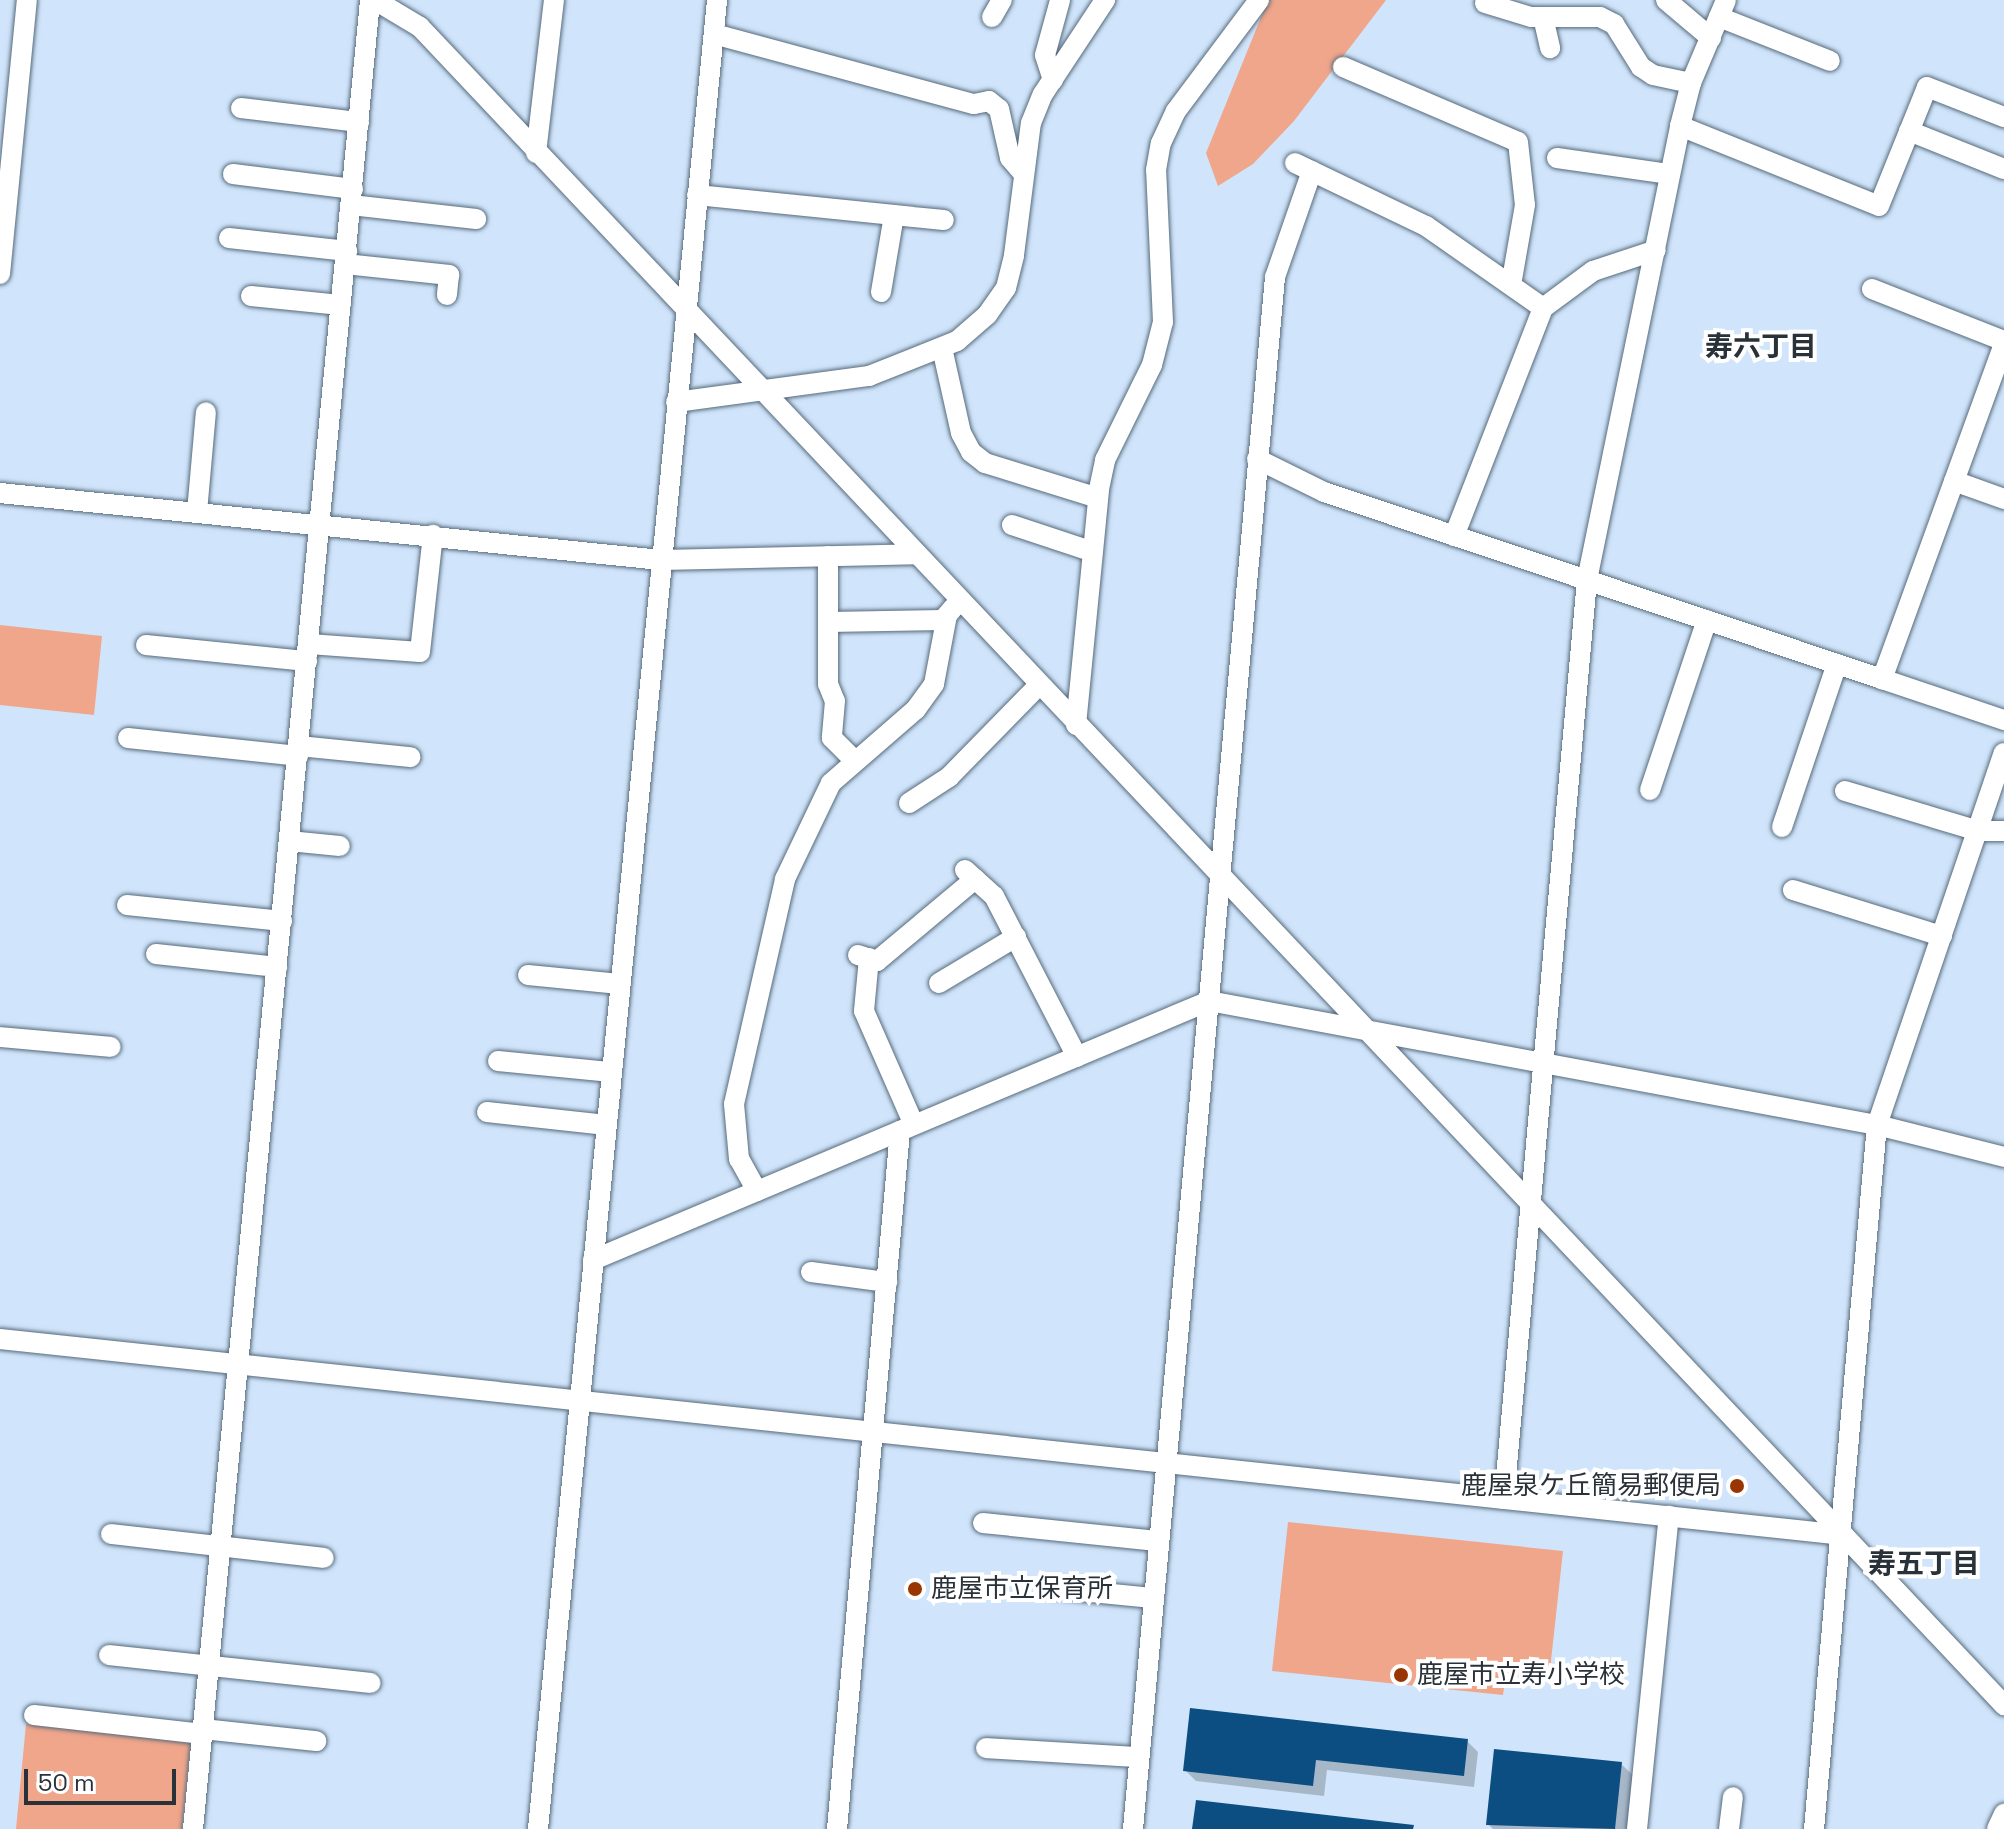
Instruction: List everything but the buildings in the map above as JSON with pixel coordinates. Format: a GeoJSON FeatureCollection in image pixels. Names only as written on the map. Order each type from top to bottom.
{"type":"FeatureCollection","features":[{"type":"Feature","properties":{"kind":"street"},"geometry":{"type":"LineString","coordinates":[[0,274],[27,0]]}},
{"type":"Feature","properties":{"kind":"street"},"geometry":{"type":"LineString","coordinates":[[193,1829],[373,0],[420,27],[761,393],[917,554],[954,607],[1039,685],[1369,1029],[1528,1206],[2004,1705]]}},
{"type":"Feature","properties":{"kind":"street"},"geometry":{"type":"LineString","coordinates":[[536,153],[554,0]]}},
{"type":"Feature","properties":{"kind":"street"},"geometry":{"type":"LineString","coordinates":[[538,1829],[717,0]]}},
{"type":"Feature","properties":{"kind":"street"},"geometry":{"type":"LineString","coordinates":[[1053,80],[1045,55],[1060,0]]}},
{"type":"Feature","properties":{"kind":"street"},"geometry":{"type":"LineString","coordinates":[[676,402],[761,393],[869,376],[942,348],[987,315],[1006,288],[1031,123],[1053,80],[1105,0]]}},
{"type":"Feature","properties":{"kind":"street"},"geometry":{"type":"LineString","coordinates":[[1076,725],[1098,498],[1105,460],[1152,365],[1163,322],[1156,170],[1161,143],[1176,111],[1259,0]]}},
{"type":"Feature","properties":{"kind":"street"},"geometry":{"type":"LineString","coordinates":[[1666,0],[1711,38]]}},
{"type":"Feature","properties":{"kind":"street"},"geometry":{"type":"LineString","coordinates":[[1485,3],[1543,17],[1600,17],[1614,24],[1641,67],[1653,75],[1691,83]]}},
{"type":"Feature","properties":{"kind":"street"},"geometry":{"type":"LineString","coordinates":[[1504,1499],[1528,1206],[1587,580],[1680,126],[1691,83],[1723,8],[1830,61]]}},
{"type":"Feature","properties":{"kind":"street"},"geometry":{"type":"LineString","coordinates":[[1543,17],[1550,48]]}},
{"type":"Feature","properties":{"kind":"street"},"geometry":{"type":"LineString","coordinates":[[714,34],[974,104],[989,101],[999,109],[1010,158],[1024,174]]}},
{"type":"Feature","properties":{"kind":"street"},"geometry":{"type":"LineString","coordinates":[[1343,67],[1518,142],[1525,205],[1511,285]]}},
{"type":"Feature","properties":{"kind":"street"},"geometry":{"type":"LineString","coordinates":[[1680,126],[1879,206],[1927,87],[2004,117]]}},
{"type":"Feature","properties":{"kind":"street"},"geometry":{"type":"LineString","coordinates":[[241,108],[359,122]]}},
{"type":"Feature","properties":{"kind":"street"},"geometry":{"type":"LineString","coordinates":[[1909,131],[2004,169]]}},
{"type":"Feature","properties":{"kind":"street"},"geometry":{"type":"LineString","coordinates":[[1557,158],[1670,174]]}},
{"type":"Feature","properties":{"kind":"street"},"geometry":{"type":"LineString","coordinates":[[1133,1829],[1164,1463],[1209,1001],[1218,872],[1275,277],[1304,167],[1426,226],[1543,308]]}},
{"type":"Feature","properties":{"kind":"street"},"geometry":{"type":"LineString","coordinates":[[233,174],[476,219]]}},
{"type":"Feature","properties":{"kind":"street"},"geometry":{"type":"LineString","coordinates":[[697,195],[944,220]]}},
{"type":"Feature","properties":{"kind":"street"},"geometry":{"type":"LineString","coordinates":[[881,292],[894,215]]}},
{"type":"Feature","properties":{"kind":"street"},"geometry":{"type":"LineString","coordinates":[[229,238],[449,275],[447,295]]}},
{"type":"Feature","properties":{"kind":"street"},"geometry":{"type":"LineString","coordinates":[[1454,536],[1543,308],[1593,271],[1656,250]]}},
{"type":"Feature","properties":{"kind":"street"},"geometry":{"type":"LineString","coordinates":[[1872,289],[2004,343],[1882,679]]}},
{"type":"Feature","properties":{"kind":"street"},"geometry":{"type":"LineString","coordinates":[[251,296],[341,305]]}},
{"type":"Feature","properties":{"kind":"street"},"geometry":{"type":"LineString","coordinates":[[942,348],[961,433],[971,452],[985,463],[1098,498]]}},
{"type":"Feature","properties":{"kind":"street"},"geometry":{"type":"LineString","coordinates":[[197,512],[206,412]]}},
{"type":"Feature","properties":{"kind":"street"},"geometry":{"type":"LineString","coordinates":[[1257,459],[1324,492],[2004,720]]}},
{"type":"Feature","properties":{"kind":"street"},"geometry":{"type":"LineString","coordinates":[[1954,481],[2004,499]]}},
{"type":"Feature","properties":{"kind":"street"},"geometry":{"type":"LineString","coordinates":[[0,493],[661,560],[917,554]]}},
{"type":"Feature","properties":{"kind":"street"},"geometry":{"type":"LineString","coordinates":[[1012,525],[1093,552]]}},
{"type":"Feature","properties":{"kind":"street"},"geometry":{"type":"LineString","coordinates":[[146,645],[308,652],[420,652],[433,535]]}},
{"type":"Feature","properties":{"kind":"street"},"geometry":{"type":"LineString","coordinates":[[828,556],[828,684],[835,701],[832,738],[854,760]]}},
{"type":"Feature","properties":{"kind":"street"},"geometry":{"type":"LineString","coordinates":[[828,622],[943,620],[954,607]]}},
{"type":"Feature","properties":{"kind":"street"},"geometry":{"type":"LineString","coordinates":[[757,1191],[739,1159],[734,1104],[785,879],[831,783],[916,709],[934,684],[954,607]]}},
{"type":"Feature","properties":{"kind":"street"},"geometry":{"type":"LineString","coordinates":[[1650,790],[1707,620]]}},
{"type":"Feature","properties":{"kind":"street"},"geometry":{"type":"LineString","coordinates":[[1782,827],[1837,664]]}},
{"type":"Feature","properties":{"kind":"street"},"geometry":{"type":"LineString","coordinates":[[909,803],[949,777],[1039,685]]}},
{"type":"Feature","properties":{"kind":"street"},"geometry":{"type":"LineString","coordinates":[[128,738],[410,757]]}},
{"type":"Feature","properties":{"kind":"street"},"geometry":{"type":"LineString","coordinates":[[1814,1829],[1844,1535],[1877,1125],[2004,753]]}},
{"type":"Feature","properties":{"kind":"street"},"geometry":{"type":"LineString","coordinates":[[1845,791],[1978,831],[2004,831]]}},
{"type":"Feature","properties":{"kind":"street"},"geometry":{"type":"LineString","coordinates":[[289,841],[340,846]]}},
{"type":"Feature","properties":{"kind":"street"},"geometry":{"type":"LineString","coordinates":[[837,1829],[887,1282],[907,1128],[864,1011],[864,956],[877,961],[970,874],[994,896],[1077,1057]]}},
{"type":"Feature","properties":{"kind":"street"},"geometry":{"type":"LineString","coordinates":[[1793,890],[1942,936]]}},
{"type":"Feature","properties":{"kind":"street"},"geometry":{"type":"LineString","coordinates":[[127,905],[282,921]]}},
{"type":"Feature","properties":{"kind":"street"},"geometry":{"type":"LineString","coordinates":[[939,983],[1016,937]]}},
{"type":"Feature","properties":{"kind":"street"},"geometry":{"type":"LineString","coordinates":[[156,954],[277,967]]}},
{"type":"Feature","properties":{"kind":"street"},"geometry":{"type":"LineString","coordinates":[[528,975],[620,984]]}},
{"type":"Feature","properties":{"kind":"street"},"geometry":{"type":"LineString","coordinates":[[593,1260],[1209,1001],[1877,1125],[2004,1157]]}},
{"type":"Feature","properties":{"kind":"street"},"geometry":{"type":"LineString","coordinates":[[0,1037],[111,1047]]}},
{"type":"Feature","properties":{"kind":"street"},"geometry":{"type":"LineString","coordinates":[[498,1061],[611,1072]]}},
{"type":"Feature","properties":{"kind":"street"},"geometry":{"type":"LineString","coordinates":[[487,1112],[606,1125]]}},
{"type":"Feature","properties":{"kind":"street"},"geometry":{"type":"LineString","coordinates":[[811,1272],[887,1282]]}},
{"type":"Feature","properties":{"kind":"street"},"geometry":{"type":"LineString","coordinates":[[0,1339],[1844,1535]]}},
{"type":"Feature","properties":{"kind":"street"},"geometry":{"type":"LineString","coordinates":[[1637,1829],[1669,1516]]}},
{"type":"Feature","properties":{"kind":"street"},"geometry":{"type":"LineString","coordinates":[[983,1523],[1157,1541]]}},
{"type":"Feature","properties":{"kind":"street"},"geometry":{"type":"LineString","coordinates":[[111,1534],[324,1558]]}},
{"type":"Feature","properties":{"kind":"street"},"geometry":{"type":"LineString","coordinates":[[1051,1588],[1153,1598]]}},
{"type":"Feature","properties":{"kind":"street"},"geometry":{"type":"LineString","coordinates":[[109,1655],[371,1683]]}},
{"type":"Feature","properties":{"kind":"street"},"geometry":{"type":"LineString","coordinates":[[34,1715],[316,1741]]}},
{"type":"Feature","properties":{"kind":"street"},"geometry":{"type":"LineString","coordinates":[[986,1748],[1139,1757]]}},
{"type":"Feature","properties":{"kind":"street"},"geometry":{"type":"LineString","coordinates":[[1729,1829],[1733,1797]]}},
{"type":"Feature","properties":{"kind":"street"},"geometry":{"type":"LineString","coordinates":[[1997,1829],[2004,1814]]}},
{"type":"Feature","properties":{"kind":"shaded area"},"geometry":{"type":"Polygon","coordinates":[[[1268,0],[1386,0],[1294,121],[1253,164],[1218,186],[1206,153],[1268,0]]]}},
{"type":"Feature","properties":{"kind":"shaded area"},"geometry":{"type":"Polygon","coordinates":[[[0,625],[102,636],[94,715],[0,705],[0,625]]]}},
{"type":"Feature","properties":{"kind":"shaded area"},"geometry":{"type":"Polygon","coordinates":[[[1288,1522],[1563,1551],[1549,1679],[1506,1675],[1503,1695],[1272,1671],[1288,1522]]]}},
{"type":"Feature","properties":{"kind":"shaded area"},"geometry":{"type":"Polygon","coordinates":[[[26,1724],[191,1740],[182,1829],[16,1829],[26,1724]]]}},
{"type":"Feature","properties":{"kind":"place","name":"鹿屋泉ケ丘簡易郵便局"},"geometry":{"type":"Point","coordinates":[1737,1486]}},
{"type":"Feature","properties":{"kind":"place","name":"鹿屋市立保育所"},"geometry":{"type":"Point","coordinates":[915,1589]}},
{"type":"Feature","properties":{"kind":"place","name":"鹿屋市立寿小学校"},"geometry":{"type":"Point","coordinates":[1401,1675]}},
{"type":"Feature","properties":{"kind":"district","name":"寿六丁目"},"geometry":{"type":"Point","coordinates":[1761,346]}},
{"type":"Feature","properties":{"kind":"district","name":"寿五丁目"},"geometry":{"type":"Point","coordinates":[1924,1563]}}]}
